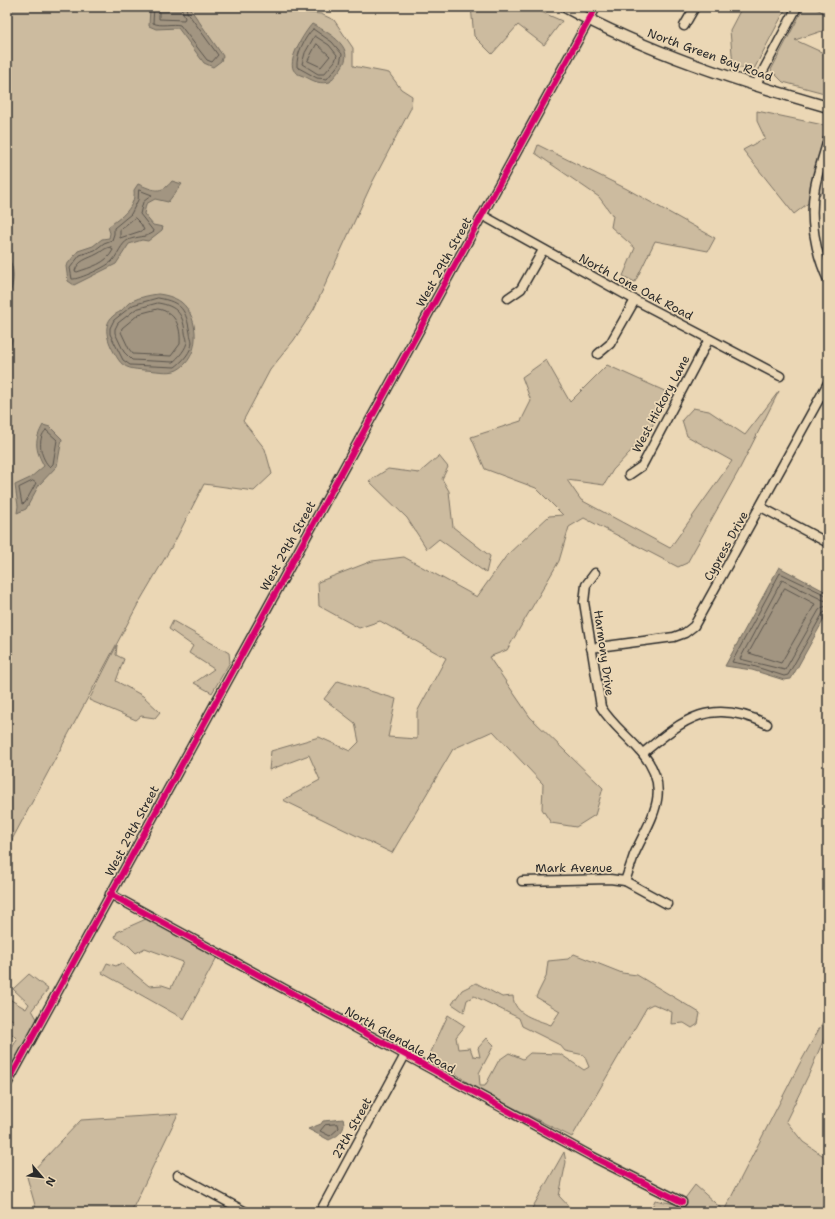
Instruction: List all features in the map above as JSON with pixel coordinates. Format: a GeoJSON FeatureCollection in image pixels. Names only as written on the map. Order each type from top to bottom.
{"type":"FeatureCollection","features":[{"type":"Feature","properties":{"kind":"main road","name":"North Green Bay Road"},"geometry":{"type":"LineString","coordinates":[[565,7],[589,20],[665,55],[754,86],[828,107]]}},
{"type":"Feature","properties":{"kind":"street","name":"West 29th Street"},"geometry":{"type":"LineString","coordinates":[[7,1084],[596,7]]}},
{"type":"Feature","properties":{"kind":"street"},"geometry":{"type":"LineString","coordinates":[[684,26],[695,7]]}},
{"type":"Feature","properties":{"kind":"street"},"geometry":{"type":"LineString","coordinates":[[754,86],[797,7]]}},
{"type":"Feature","properties":{"kind":"street"},"geometry":{"type":"LineString","coordinates":[[828,140],[815,186],[813,216],[819,255],[828,280]]}},
{"type":"Feature","properties":{"kind":"street","name":"North Lone Oak Road"},"geometry":{"type":"LineString","coordinates":[[482,215],[635,300],[780,376]]}},
{"type":"Feature","properties":{"kind":"street"},"geometry":{"type":"LineString","coordinates":[[508,298],[521,289],[543,250]]}},
{"type":"Feature","properties":{"kind":"street"},"geometry":{"type":"LineString","coordinates":[[598,354],[610,344],[635,300]]}},
{"type":"Feature","properties":{"kind":"street","name":"West Hickory Lane"},"geometry":{"type":"LineString","coordinates":[[629,475],[642,466],[709,339]]}},
{"type":"Feature","properties":{"kind":"street","name":"Cypress Drive"},"geometry":{"type":"LineString","coordinates":[[591,648],[674,637],[685,633],[694,626],[825,396],[828,384]]}},
{"type":"Feature","properties":{"kind":"street"},"geometry":{"type":"LineString","coordinates":[[761,507],[828,543]]}},
{"type":"Feature","properties":{"kind":"street","name":"Harmony Drive"},"geometry":{"type":"LineString","coordinates":[[595,573],[586,585],[584,602],[600,707],[611,721],[642,753],[655,778],[658,788],[657,803],[652,820],[634,855],[625,881]]}},
{"type":"Feature","properties":{"kind":"street"},"geometry":{"type":"LineString","coordinates":[[642,753],[675,727],[692,717],[715,712],[732,712],[750,716],[767,724]]}},
{"type":"Feature","properties":{"kind":"street","name":"Mark Avenue"},"geometry":{"type":"LineString","coordinates":[[522,881],[610,879],[625,881],[667,904]]}},
{"type":"Feature","properties":{"kind":"street","name":"North Glendale Road"},"geometry":{"type":"LineString","coordinates":[[110,894],[591,1156],[682,1202]]}},
{"type":"Feature","properties":{"kind":"street","name":"27th Street"},"geometry":{"type":"LineString","coordinates":[[320,1212],[405,1055]]}},
{"type":"Feature","properties":{"kind":"street"},"geometry":{"type":"LineString","coordinates":[[178,1176],[246,1212]]}},
{"type":"Feature","properties":{"kind":"shaded area"},"geometry":{"type":"Polygon","coordinates":[[[7,7],[291,7],[299,12],[321,14],[334,20],[353,48],[353,66],[389,73],[401,89],[412,96],[411,108],[372,183],[314,309],[294,340],[270,370],[243,421],[265,449],[272,474],[254,491],[204,484],[175,541],[138,604],[7,849],[7,7]]]}},
{"type":"Feature","properties":{"kind":"shaded area"},"geometry":{"type":"Polygon","coordinates":[[[471,7],[530,7],[562,21],[544,45],[518,25],[492,54],[474,36],[471,7]]]}},
{"type":"Feature","properties":{"kind":"shaded area"},"geometry":{"type":"Polygon","coordinates":[[[742,7],[786,8],[753,71],[733,66],[730,30],[742,7]]]}},
{"type":"Feature","properties":{"kind":"shaded area"},"geometry":{"type":"Polygon","coordinates":[[[804,7],[813,7],[828,15],[828,29],[795,40],[828,55],[828,94],[783,82],[771,70],[804,7]]]}},
{"type":"Feature","properties":{"kind":"shaded area"},"geometry":{"type":"Polygon","coordinates":[[[757,111],[828,126],[828,188],[794,214],[743,150],[765,138],[757,121],[757,111]]]}},
{"type":"Feature","properties":{"kind":"shaded area"},"geometry":{"type":"Polygon","coordinates":[[[538,145],[627,189],[715,238],[708,251],[655,241],[635,282],[623,276],[635,248],[611,227],[613,216],[599,197],[535,153],[538,145]]]}},
{"type":"Feature","properties":{"kind":"shaded area"},"geometry":{"type":"Polygon","coordinates":[[[546,360],[570,402],[607,365],[669,393],[649,432],[613,470],[604,485],[567,480],[581,500],[670,548],[732,461],[687,436],[682,420],[693,408],[709,411],[745,435],[779,391],[738,472],[687,563],[678,567],[584,518],[569,527],[559,561],[507,650],[489,657],[530,717],[603,788],[595,815],[576,827],[551,823],[542,809],[543,784],[493,731],[453,749],[392,853],[283,800],[320,780],[309,755],[269,770],[271,751],[319,737],[350,751],[359,742],[355,723],[324,699],[338,681],[396,699],[388,737],[417,739],[417,712],[446,658],[380,621],[359,628],[319,606],[318,582],[372,561],[404,557],[477,597],[507,555],[549,516],[563,515],[536,488],[485,469],[471,437],[521,421],[531,401],[522,377],[546,360]]]}},
{"type":"Feature","properties":{"kind":"shaded area"},"geometry":{"type":"Polygon","coordinates":[[[439,456],[448,467],[442,479],[449,491],[453,527],[490,556],[486,573],[439,539],[427,549],[407,518],[369,481],[388,469],[419,473],[439,456]]]}},
{"type":"Feature","properties":{"kind":"shaded area"},"geometry":{"type":"Polygon","coordinates":[[[173,621],[229,653],[230,662],[212,693],[194,683],[214,669],[189,653],[193,646],[169,629],[173,621]]]}},
{"type":"Feature","properties":{"kind":"shaded area"},"geometry":{"type":"Polygon","coordinates":[[[117,645],[116,655],[124,659],[116,681],[143,696],[160,712],[155,718],[141,716],[136,720],[89,700],[117,645]]]}},
{"type":"Feature","properties":{"kind":"shaded area"},"geometry":{"type":"Polygon","coordinates":[[[146,919],[217,957],[184,1019],[102,973],[107,963],[116,966],[121,963],[149,986],[162,985],[171,988],[183,962],[145,948],[136,953],[129,946],[115,937],[117,932],[146,919]]]}},
{"type":"Feature","properties":{"kind":"shaded area"},"geometry":{"type":"Polygon","coordinates":[[[574,954],[622,973],[637,975],[700,1013],[698,1024],[692,1028],[684,1023],[671,1024],[672,1012],[653,1004],[647,1007],[572,1137],[476,1089],[430,1054],[448,1015],[465,1026],[456,1037],[458,1049],[470,1048],[473,1056],[480,1057],[478,1048],[487,1038],[494,1045],[479,1073],[480,1086],[485,1086],[499,1060],[509,1053],[523,1059],[530,1053],[560,1054],[584,1070],[589,1067],[584,1055],[565,1051],[560,1045],[522,1026],[519,1018],[474,996],[467,1000],[464,1012],[452,1004],[462,990],[476,983],[502,997],[513,996],[517,1008],[521,1012],[551,1025],[560,1011],[536,997],[546,977],[548,961],[568,959],[574,954]]]}},
{"type":"Feature","properties":{"kind":"shaded area"},"geometry":{"type":"Polygon","coordinates":[[[29,974],[48,989],[32,1010],[37,1019],[7,1077],[7,1053],[9,1054],[17,1039],[9,1031],[14,1021],[7,1016],[7,993],[11,1000],[26,1009],[29,1004],[13,989],[29,974]]]}},
{"type":"Feature","properties":{"kind":"shaded area"},"geometry":{"type":"Polygon","coordinates":[[[828,1013],[828,1029],[809,1074],[786,1121],[803,1142],[828,1159],[828,1212],[650,1212],[655,1200],[680,1205],[695,1185],[724,1211],[799,1065],[828,1013]]]}},
{"type":"Feature","properties":{"kind":"shaded area"},"geometry":{"type":"Polygon","coordinates":[[[178,1114],[131,1212],[37,1212],[27,1177],[81,1120],[178,1114]]]}},
{"type":"Feature","properties":{"kind":"shaded area"},"geometry":{"type":"Polygon","coordinates":[[[564,1152],[566,1162],[559,1196],[574,1212],[530,1212],[564,1152]]]}},
{"type":"Feature","properties":{"kind":"water"},"geometry":{"type":"Polygon","coordinates":[[[150,7],[189,7],[223,56],[221,61],[213,67],[204,63],[178,28],[156,29],[149,26],[150,7]]]}},
{"type":"Feature","properties":{"kind":"water"},"geometry":{"type":"Polygon","coordinates":[[[312,24],[337,40],[345,52],[346,58],[343,65],[330,82],[320,83],[315,81],[296,73],[293,67],[292,61],[297,47],[312,24]]]}},
{"type":"Feature","properties":{"kind":"water"},"geometry":{"type":"Polygon","coordinates":[[[172,181],[182,184],[168,202],[155,199],[146,204],[144,214],[153,225],[163,227],[162,230],[148,241],[142,240],[129,244],[116,264],[74,285],[68,281],[66,266],[78,251],[93,246],[102,239],[109,238],[110,233],[108,227],[127,212],[133,202],[134,190],[138,184],[160,190],[172,181]]]}},
{"type":"Feature","properties":{"kind":"water"},"geometry":{"type":"Polygon","coordinates":[[[7,257],[12,267],[13,279],[11,291],[7,301],[7,257]]]}},
{"type":"Feature","properties":{"kind":"water"},"geometry":{"type":"Polygon","coordinates":[[[158,294],[170,296],[176,299],[187,309],[192,317],[194,327],[194,347],[185,364],[174,371],[166,372],[140,370],[126,367],[120,362],[110,344],[107,333],[108,323],[114,315],[132,301],[145,296],[158,294]]]}},
{"type":"Feature","properties":{"kind":"water"},"geometry":{"type":"Polygon","coordinates":[[[7,326],[12,340],[7,361],[7,326]]]}},
{"type":"Feature","properties":{"kind":"water"},"geometry":{"type":"Polygon","coordinates":[[[43,425],[50,427],[62,439],[57,466],[39,485],[26,509],[17,513],[18,506],[15,485],[30,478],[44,466],[37,450],[38,436],[43,425]]]}},
{"type":"Feature","properties":{"kind":"water"},"geometry":{"type":"Polygon","coordinates":[[[779,567],[828,593],[828,612],[791,679],[784,680],[752,670],[725,666],[779,567]]]}},
{"type":"Feature","properties":{"kind":"water"},"geometry":{"type":"Polygon","coordinates":[[[343,1119],[344,1126],[341,1132],[336,1137],[329,1140],[308,1129],[321,1124],[323,1121],[343,1119]]]}},
{"type":"Feature","properties":{"kind":"cycle path"},"geometry":{"type":"LineString","coordinates":[[7,1084],[596,7]]}},
{"type":"Feature","properties":{"kind":"cycle path"},"geometry":{"type":"LineString","coordinates":[[110,894],[591,1156],[682,1202]]}}]}
